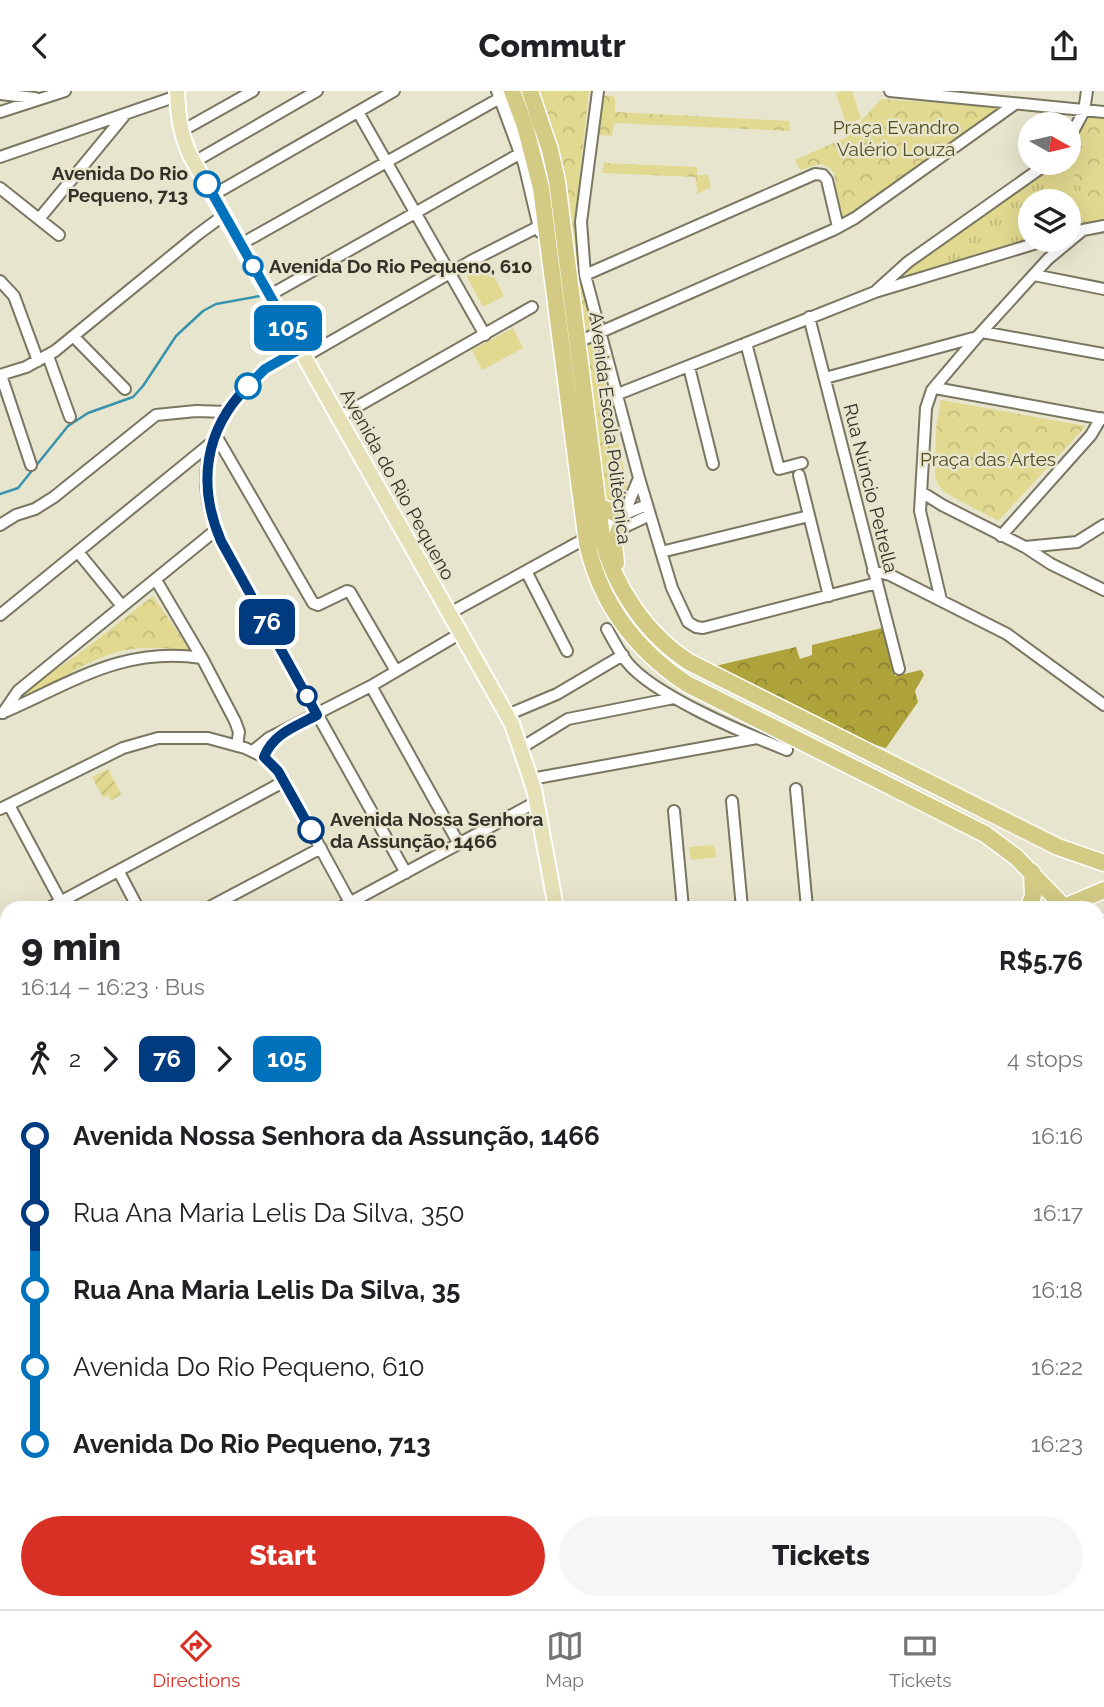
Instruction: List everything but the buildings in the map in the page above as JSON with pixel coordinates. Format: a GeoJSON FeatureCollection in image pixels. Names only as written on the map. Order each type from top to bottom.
{"type":"FeatureCollection","features":[{"type":"Feature","properties":{"kind":"highway","name":"Avenida Escola Politécnica"},"geometry":{"type":"LineString","coordinates":[[530,91],[550,150],[557,181],[598,506],[594,535],[622,589],[664,644],[689,662],[1058,847],[1104,863]]}},
{"type":"Feature","properties":{"kind":"highway","name":"Avenida Escola Politécnica"},"geometry":{"type":"LineString","coordinates":[[503,93],[535,158],[560,323],[577,473],[594,535],[603,592],[618,618],[634,641],[668,672],[985,834],[1032,872],[1057,901]]}},
{"type":"Feature","properties":{"kind":"highway"},"geometry":{"type":"LineString","coordinates":[[560,323],[566,337],[578,342]]}},
{"type":"Feature","properties":{"kind":"highway"},"geometry":{"type":"LineString","coordinates":[[598,506],[623,521],[614,544],[622,589]]}},
{"type":"Feature","properties":{"kind":"highway"},"geometry":{"type":"LineString","coordinates":[[1031,901],[1032,872]]}},
{"type":"Feature","properties":{"kind":"highway"},"geometry":{"type":"LineString","coordinates":[[1079,901],[1104,890]]}},
{"type":"Feature","properties":{"kind":"main road","name":"Avenida do Rio Pequeno"},"geometry":{"type":"LineString","coordinates":[[177,93],[180,132],[194,162],[507,715],[522,748],[531,779],[555,901]]}},
{"type":"Feature","properties":{"kind":"street"},"geometry":{"type":"LineString","coordinates":[[0,112],[65,91]]}},
{"type":"Feature","properties":{"kind":"street"},"geometry":{"type":"LineString","coordinates":[[180,132],[253,91]]}},
{"type":"Feature","properties":{"kind":"street"},"geometry":{"type":"LineString","coordinates":[[194,162],[317,91]]}},
{"type":"Feature","properties":{"kind":"street"},"geometry":{"type":"LineString","coordinates":[[213,195],[394,91]]}},
{"type":"Feature","properties":{"kind":"street"},"geometry":{"type":"LineString","coordinates":[[598,91],[582,222],[585,275],[656,537],[683,614],[693,626],[703,628],[877,583]]}},
{"type":"Feature","properties":{"kind":"street"},"geometry":{"type":"LineString","coordinates":[[890,91],[1104,112]]}},
{"type":"Feature","properties":{"kind":"street"},"geometry":{"type":"LineString","coordinates":[[1082,115],[1087,91]]}},
{"type":"Feature","properties":{"kind":"street"},"geometry":{"type":"LineString","coordinates":[[0,157],[126,114],[177,93]]}},
{"type":"Feature","properties":{"kind":"street"},"geometry":{"type":"LineString","coordinates":[[241,244],[503,93]]}},
{"type":"Feature","properties":{"kind":"street","name":"Avenida Escola Politécnica"},"geometry":{"type":"LineString","coordinates":[[503,93],[521,153],[538,227],[549,250]]}},
{"type":"Feature","properties":{"kind":"street"},"geometry":{"type":"LineString","coordinates":[[0,95],[39,99]]}},
{"type":"Feature","properties":{"kind":"street"},"geometry":{"type":"LineString","coordinates":[[578,342],[855,218],[1014,104]]}},
{"type":"Feature","properties":{"kind":"street"},"geometry":{"type":"LineString","coordinates":[[358,111],[485,335]]}},
{"type":"Feature","properties":{"kind":"street"},"geometry":{"type":"LineString","coordinates":[[38,219],[126,114]]}},
{"type":"Feature","properties":{"kind":"street"},"geometry":{"type":"LineString","coordinates":[[270,295],[521,153]]}},
{"type":"Feature","properties":{"kind":"street"},"geometry":{"type":"LineString","coordinates":[[585,275],[815,174],[823,175],[827,180],[838,227]]}},
{"type":"Feature","properties":{"kind":"street"},"geometry":{"type":"LineString","coordinates":[[875,292],[908,262],[1031,175]]}},
{"type":"Feature","properties":{"kind":"street"},"geometry":{"type":"LineString","coordinates":[[0,188],[59,235]]}},
{"type":"Feature","properties":{"kind":"street"},"geometry":{"type":"LineString","coordinates":[[31,465],[1,375],[43,359],[74,337],[224,215]]}},
{"type":"Feature","properties":{"kind":"street"},"geometry":{"type":"LineString","coordinates":[[941,600],[920,512],[926,408],[934,388],[979,334],[1051,256],[1083,230],[1104,226]]}},
{"type":"Feature","properties":{"kind":"street"},"geometry":{"type":"LineString","coordinates":[[407,873],[216,530],[207,497],[207,463],[213,439],[228,412],[265,369],[302,353],[538,227]]}},
{"type":"Feature","properties":{"kind":"street"},"geometry":{"type":"LineString","coordinates":[[618,394],[875,292],[1018,249]]}},
{"type":"Feature","properties":{"kind":"street"},"geometry":{"type":"LineString","coordinates":[[1050,252],[1051,256]]}},
{"type":"Feature","properties":{"kind":"street"},"geometry":{"type":"LineString","coordinates":[[1034,275],[1104,289]]}},
{"type":"Feature","properties":{"kind":"street"},"geometry":{"type":"LineString","coordinates":[[0,281],[5,292],[18,303],[70,417]]}},
{"type":"Feature","properties":{"kind":"street"},"geometry":{"type":"LineString","coordinates":[[339,417],[532,307]]}},
{"type":"Feature","properties":{"kind":"street","name":"Rua Núncio Petrella"},"geometry":{"type":"LineString","coordinates":[[809,317],[899,669]]}},
{"type":"Feature","properties":{"kind":"street"},"geometry":{"type":"LineString","coordinates":[[825,378],[979,334],[1104,354]]}},
{"type":"Feature","properties":{"kind":"street"},"geometry":{"type":"LineString","coordinates":[[74,337],[125,389]]}},
{"type":"Feature","properties":{"kind":"street"},"geometry":{"type":"LineString","coordinates":[[746,343],[779,469],[802,463]]}},
{"type":"Feature","properties":{"kind":"street"},"geometry":{"type":"LineString","coordinates":[[689,367],[713,464]]}},
{"type":"Feature","properties":{"kind":"street"},"geometry":{"type":"LineString","coordinates":[[934,388],[1103,419],[1001,536]]}},
{"type":"Feature","properties":{"kind":"street"},"geometry":{"type":"LineString","coordinates":[[0,525],[16,515],[36,509],[54,497],[156,415],[196,411],[228,412]]}},
{"type":"Feature","properties":{"kind":"street"},"geometry":{"type":"LineString","coordinates":[[0,615],[213,439]]}},
{"type":"Feature","properties":{"kind":"street"},"geometry":{"type":"LineString","coordinates":[[213,439],[311,599],[318,605],[350,592],[396,671]]}},
{"type":"Feature","properties":{"kind":"street"},"geometry":{"type":"LineString","coordinates":[[799,475],[829,596]]}},
{"type":"Feature","properties":{"kind":"street"},"geometry":{"type":"LineString","coordinates":[[623,521],[639,478]]}},
{"type":"Feature","properties":{"kind":"street"},"geometry":{"type":"LineString","coordinates":[[923,493],[1104,590]]}},
{"type":"Feature","properties":{"kind":"street"},"geometry":{"type":"LineString","coordinates":[[450,613],[579,542],[649,510]]}},
{"type":"Feature","properties":{"kind":"street"},"geometry":{"type":"LineString","coordinates":[[661,552],[809,516]]}},
{"type":"Feature","properties":{"kind":"street"},"geometry":{"type":"LineString","coordinates":[[623,521],[656,537]]}},
{"type":"Feature","properties":{"kind":"street"},"geometry":{"type":"LineString","coordinates":[[1025,547],[1077,541],[1104,525]]}},
{"type":"Feature","properties":{"kind":"street"},"geometry":{"type":"LineString","coordinates":[[1,714],[18,691],[216,530]]}},
{"type":"Feature","properties":{"kind":"street"},"geometry":{"type":"LineString","coordinates":[[78,552],[122,605]]}},
{"type":"Feature","properties":{"kind":"street"},"geometry":{"type":"LineString","coordinates":[[526,571],[567,651]]}},
{"type":"Feature","properties":{"kind":"street"},"geometry":{"type":"LineString","coordinates":[[873,571],[890,575],[1007,634],[1104,705]]}},
{"type":"Feature","properties":{"kind":"street"},"geometry":{"type":"LineString","coordinates":[[156,580],[202,658],[245,746]]}},
{"type":"Feature","properties":{"kind":"street"},"geometry":{"type":"LineString","coordinates":[[607,629],[623,655],[644,678],[674,698],[787,750]]}},
{"type":"Feature","properties":{"kind":"street"},"geometry":{"type":"LineString","coordinates":[[245,746],[283,733],[461,633]]}},
{"type":"Feature","properties":{"kind":"street"},"geometry":{"type":"LineString","coordinates":[[1,714],[64,683],[120,662],[155,655],[202,658]]}},
{"type":"Feature","properties":{"kind":"street"},"geometry":{"type":"LineString","coordinates":[[507,715],[557,694],[623,655]]}},
{"type":"Feature","properties":{"kind":"street"},"geometry":{"type":"LineString","coordinates":[[371,685],[459,844]]}},
{"type":"Feature","properties":{"kind":"street"},"geometry":{"type":"LineString","coordinates":[[522,748],[568,719],[674,698]]}},
{"type":"Feature","properties":{"kind":"street"},"geometry":{"type":"LineString","coordinates":[[264,757],[270,746],[283,733]]}},
{"type":"Feature","properties":{"kind":"street"},"geometry":{"type":"LineString","coordinates":[[60,901],[5,807],[102,758],[141,742],[158,738],[193,737],[245,746],[264,757],[278,771],[350,901]]}},
{"type":"Feature","properties":{"kind":"street"},"geometry":{"type":"LineString","coordinates":[[531,779],[757,738]]}},
{"type":"Feature","properties":{"kind":"street"},"geometry":{"type":"LineString","coordinates":[[63,901],[285,781]]}},
{"type":"Feature","properties":{"kind":"street"},"geometry":{"type":"LineString","coordinates":[[796,789],[806,901]]}},
{"type":"Feature","properties":{"kind":"street"},"geometry":{"type":"LineString","coordinates":[[732,801],[741,901]]}},
{"type":"Feature","properties":{"kind":"street"},"geometry":{"type":"LineString","coordinates":[[359,901],[536,802]]}},
{"type":"Feature","properties":{"kind":"street"},"geometry":{"type":"LineString","coordinates":[[674,811],[682,901]]}},
{"type":"Feature","properties":{"kind":"street"},"geometry":{"type":"LineString","coordinates":[[221,901],[321,848]]}},
{"type":"Feature","properties":{"kind":"street"},"geometry":{"type":"LineString","coordinates":[[119,871],[134,901]]}},
{"type":"Feature","properties":{"kind":"green space"},"geometry":{"type":"Polygon","coordinates":[[[538,91],[589,91],[578,191],[578,247],[583,284],[627,483],[625,500],[614,512],[603,507],[564,188],[553,135],[538,91]]]}},
{"type":"Feature","properties":{"kind":"green space"},"geometry":{"type":"Polygon","coordinates":[[[852,91],[861,119],[846,124],[836,93],[852,91]]]}},
{"type":"Feature","properties":{"kind":"green space"},"geometry":{"type":"Polygon","coordinates":[[[604,95],[615,97],[615,112],[789,121],[790,131],[614,123],[612,136],[598,135],[604,95]]]}},
{"type":"Feature","properties":{"kind":"green space","name":"Praça Evandro Valério Louza"},"geometry":{"type":"Polygon","coordinates":[[[881,99],[1002,107],[840,223],[835,180],[831,169],[820,164],[800,170],[795,160],[847,137],[881,99]]]}},
{"type":"Feature","properties":{"kind":"green space"},"geometry":{"type":"Polygon","coordinates":[[[1086,116],[1104,118],[1104,221],[1100,221],[1074,175],[1082,175],[1086,116]]]}},
{"type":"Feature","properties":{"kind":"green space"},"geometry":{"type":"Polygon","coordinates":[[[604,163],[697,167],[697,175],[708,175],[711,187],[697,194],[696,177],[602,173],[604,163]]]}},
{"type":"Feature","properties":{"kind":"green space"},"geometry":{"type":"Polygon","coordinates":[[[1038,175],[1074,175],[1100,221],[1081,225],[1081,189],[1019,189],[1038,175]]]}},
{"type":"Feature","properties":{"kind":"green space"},"geometry":{"type":"Polygon","coordinates":[[[1018,190],[1018,243],[909,276],[904,272],[1018,190]]]}},
{"type":"Feature","properties":{"kind":"green space"},"geometry":{"type":"Polygon","coordinates":[[[486,261],[504,296],[483,307],[465,273],[486,261]]]}},
{"type":"Feature","properties":{"kind":"green space"},"geometry":{"type":"Polygon","coordinates":[[[513,328],[523,348],[482,370],[472,350],[513,328]]]}},
{"type":"Feature","properties":{"kind":"green space","name":"Praça das Artes"},"geometry":{"type":"Polygon","coordinates":[[[941,400],[1086,426],[998,521],[944,492],[938,484],[935,474],[936,429],[941,400]]]}},
{"type":"Feature","properties":{"kind":"green space"},"geometry":{"type":"Polygon","coordinates":[[[153,596],[191,651],[146,648],[117,652],[90,662],[27,698],[23,692],[76,656],[153,596]]]}},
{"type":"Feature","properties":{"kind":"green space"},"geometry":{"type":"Polygon","coordinates":[[[882,628],[895,676],[921,670],[924,675],[915,691],[918,702],[886,748],[780,703],[711,667],[796,647],[800,659],[812,655],[812,645],[882,628]]]}},
{"type":"Feature","properties":{"kind":"green space"},"geometry":{"type":"Polygon","coordinates":[[[108,769],[121,794],[111,801],[108,795],[103,798],[92,777],[108,769]]]}},
{"type":"Feature","properties":{"kind":"green space"},"geometry":{"type":"Polygon","coordinates":[[[714,845],[716,857],[691,860],[689,847],[714,845]]]}},
{"type":"Feature","properties":{"kind":"waterway"},"geometry":{"type":"LineString","coordinates":[[0,494],[18,488],[68,426],[88,413],[133,397],[176,336],[203,311],[216,304],[260,296]]}},
{"type":"Feature","properties":{"kind":"bus line","name":"105"},"geometry":{"type":"LineString","coordinates":[[207,184],[300,349],[265,369],[248,386]]}},
{"type":"Feature","properties":{"kind":"bus line","name":"76"},"geometry":{"type":"LineString","coordinates":[[248,386],[228,412],[210,444],[207,497],[221,541],[317,715],[283,733],[270,746],[264,757],[278,771],[311,830]]}},
{"type":"Feature","properties":{"kind":"place","name":"Avenida Do Rio Pequeno, 713"},"geometry":{"type":"Point","coordinates":[207,184]}},
{"type":"Feature","properties":{"kind":"place","name":"Avenida Do Rio Pequeno, 610"},"geometry":{"type":"Point","coordinates":[253,266]}},
{"type":"Feature","properties":{"kind":"place","name":"Avenida Nossa Senhora da Assunção, 1466"},"geometry":{"type":"Point","coordinates":[311,830]}}]}
